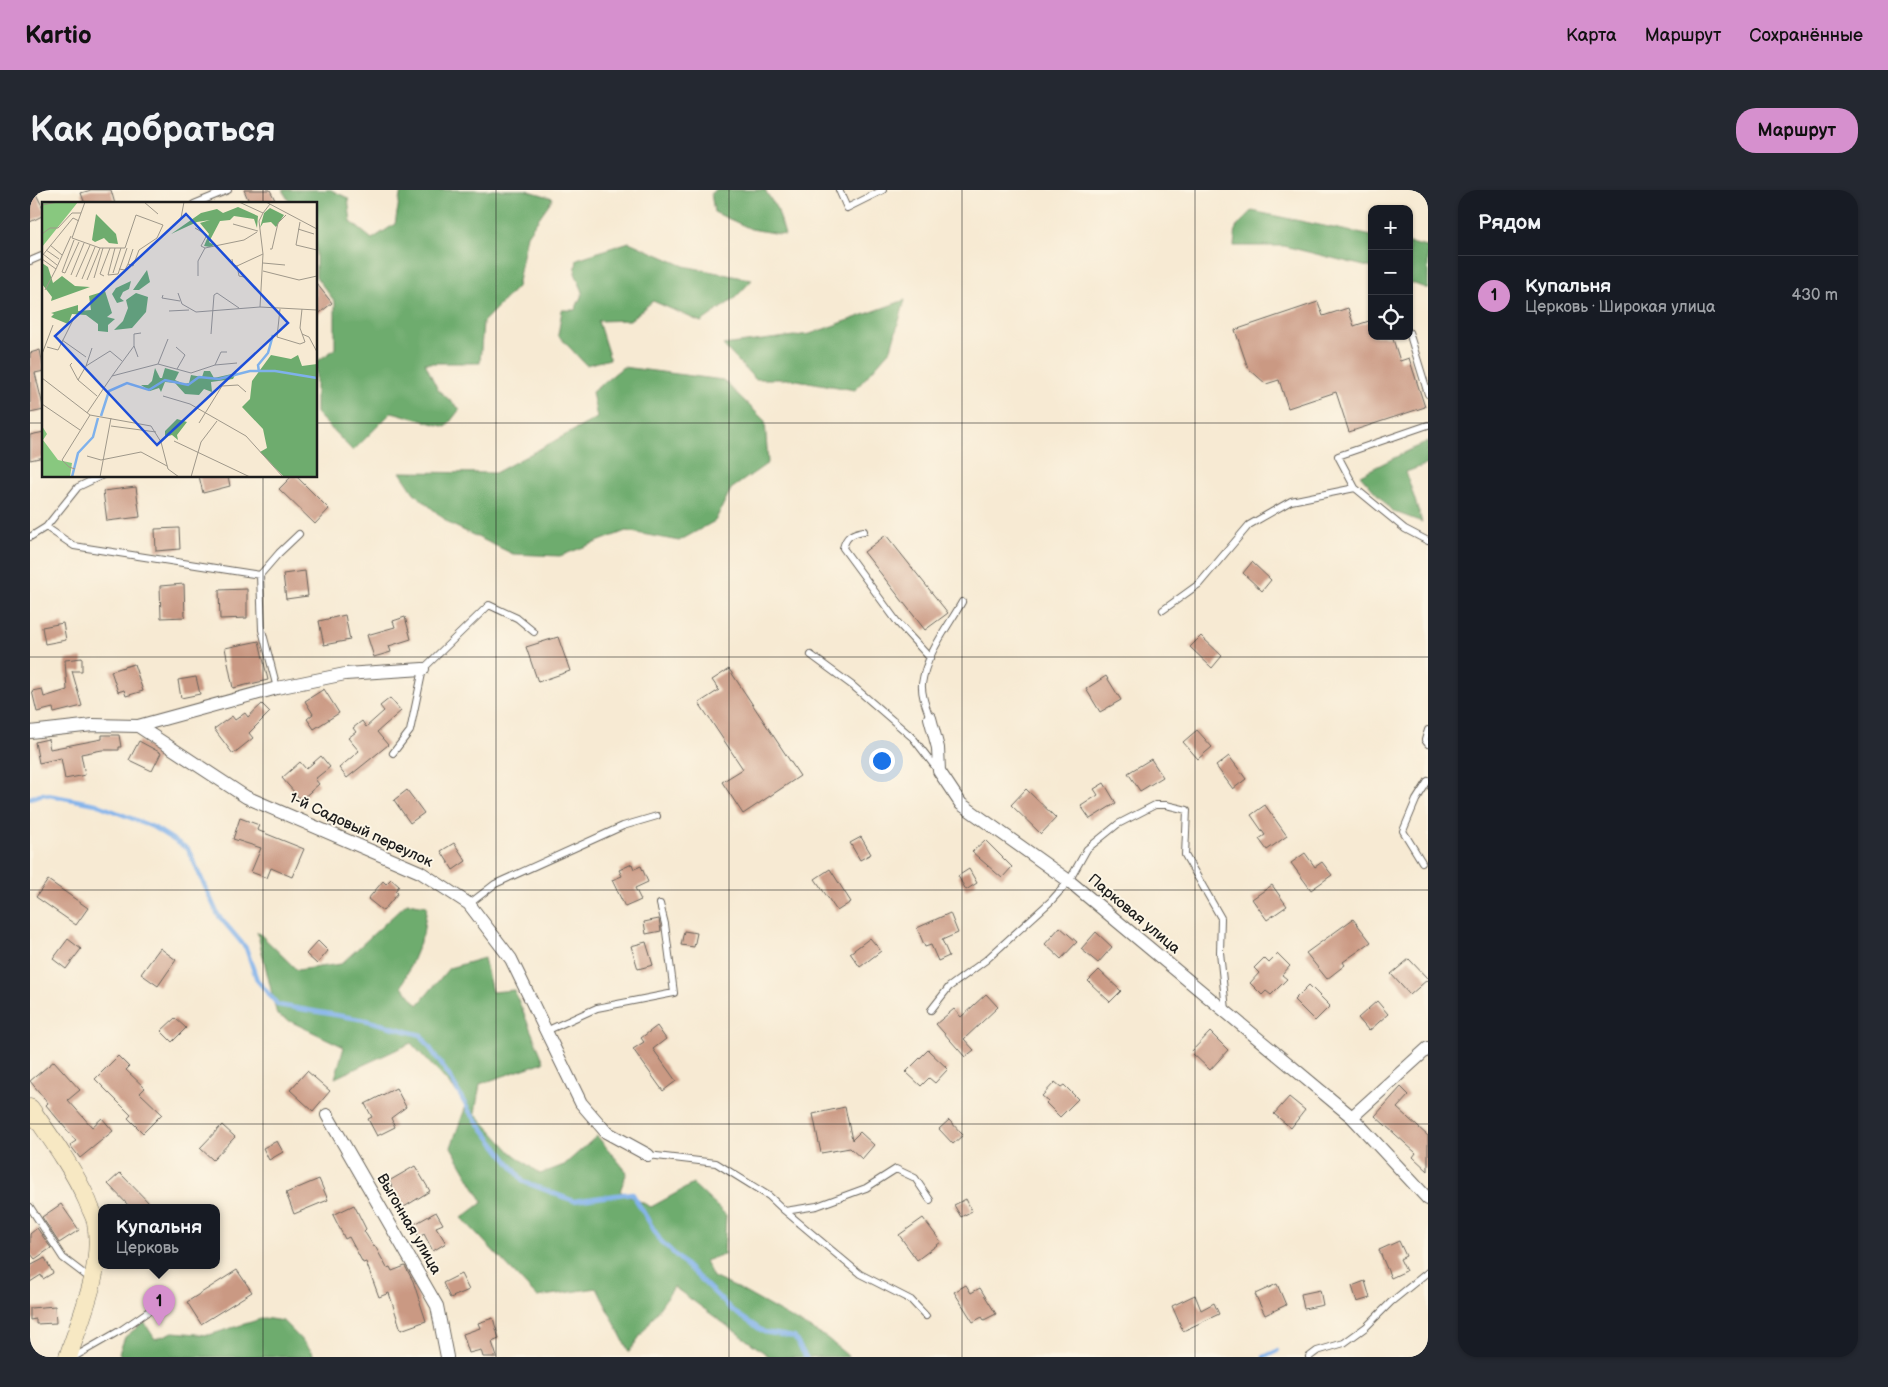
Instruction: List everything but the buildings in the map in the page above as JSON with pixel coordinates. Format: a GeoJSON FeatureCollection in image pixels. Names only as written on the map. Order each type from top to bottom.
{"type":"FeatureCollection","features":[{"type":"Feature","properties":{"kind":"street"},"geometry":{"type":"LineString","coordinates":[[30,732],[93,725],[138,726],[277,688],[346,674],[423,669]]}},
{"type":"Feature","properties":{"kind":"street"},"geometry":{"type":"LineString","coordinates":[[930,718],[938,748],[939,771]]}},
{"type":"Feature","properties":{"kind":"street","name":"1-й Садовый переулок"},"geometry":{"type":"LineString","coordinates":[[138,726],[246,796],[420,872],[469,904],[511,959],[580,1103],[606,1132],[648,1155]]}},
{"type":"Feature","properties":{"kind":"street","name":"Парковая улица"},"geometry":{"type":"LineString","coordinates":[[939,771],[961,804],[1069,881],[1352,1117],[1428,1198]]}},
{"type":"Feature","properties":{"kind":"street"},"geometry":{"type":"LineString","coordinates":[[1352,1117],[1428,1048]]}},
{"type":"Feature","properties":{"kind":"street"},"geometry":{"type":"LineString","coordinates":[[30,1108],[66,1159],[85,1195],[96,1223],[98,1257],[93,1281],[68,1357]]}},
{"type":"Feature","properties":{"kind":"street","name":"Выгонная улица"},"geometry":{"type":"LineString","coordinates":[[327,1114],[437,1306],[447,1357]]}},
{"type":"Feature","properties":{"kind":"lane"},"geometry":{"type":"LineString","coordinates":[[199,202],[228,190]]}},
{"type":"Feature","properties":{"kind":"lane"},"geometry":{"type":"LineString","coordinates":[[839,190],[847,208],[883,190]]}},
{"type":"Feature","properties":{"kind":"lane"},"geometry":{"type":"LineString","coordinates":[[30,261],[42,256]]}},
{"type":"Feature","properties":{"kind":"lane"},"geometry":{"type":"LineString","coordinates":[[1411,340],[1428,394]]}},
{"type":"Feature","properties":{"kind":"lane"},"geometry":{"type":"LineString","coordinates":[[1428,425],[1338,456],[1355,488],[1405,529],[1428,541]]}},
{"type":"Feature","properties":{"kind":"lane"},"geometry":{"type":"LineString","coordinates":[[30,537],[46,527],[78,487],[93,478]]}},
{"type":"Feature","properties":{"kind":"lane"},"geometry":{"type":"LineString","coordinates":[[1163,610],[1199,584],[1249,525],[1291,501],[1355,488]]}},
{"type":"Feature","properties":{"kind":"lane"},"geometry":{"type":"LineString","coordinates":[[46,527],[74,546],[260,575]]}},
{"type":"Feature","properties":{"kind":"lane"},"geometry":{"type":"LineString","coordinates":[[864,531],[852,533],[845,539],[843,548],[898,623],[930,658]]}},
{"type":"Feature","properties":{"kind":"lane"},"geometry":{"type":"LineString","coordinates":[[277,688],[262,630],[260,575],[299,534]]}},
{"type":"Feature","properties":{"kind":"lane"},"geometry":{"type":"LineString","coordinates":[[930,718],[924,702],[922,684],[930,658],[962,602]]}},
{"type":"Feature","properties":{"kind":"lane"},"geometry":{"type":"LineString","coordinates":[[393,753],[410,731],[423,669],[489,605],[517,618],[534,632]]}},
{"type":"Feature","properties":{"kind":"lane"},"geometry":{"type":"LineString","coordinates":[[811,655],[853,686],[913,738],[939,771]]}},
{"type":"Feature","properties":{"kind":"lane"},"geometry":{"type":"LineString","coordinates":[[1428,730],[1425,740],[1428,744]]}},
{"type":"Feature","properties":{"kind":"lane"},"geometry":{"type":"LineString","coordinates":[[1422,862],[1403,831],[1416,800],[1428,781]]}},
{"type":"Feature","properties":{"kind":"lane"},"geometry":{"type":"LineString","coordinates":[[931,1010],[949,987],[986,960],[1021,930],[1069,881],[1087,849],[1118,824],[1155,805],[1187,810],[1184,855],[1221,918],[1220,952],[1227,1013]]}},
{"type":"Feature","properties":{"kind":"lane"},"geometry":{"type":"LineString","coordinates":[[469,904],[495,884],[623,826],[657,816]]}},
{"type":"Feature","properties":{"kind":"lane"},"geometry":{"type":"LineString","coordinates":[[546,1031],[597,1008],[674,993],[665,924],[660,904]]}},
{"type":"Feature","properties":{"kind":"lane"},"geometry":{"type":"LineString","coordinates":[[648,1155],[716,1163],[769,1196],[860,1274],[911,1300],[926,1316]]}},
{"type":"Feature","properties":{"kind":"lane"},"geometry":{"type":"LineString","coordinates":[[785,1211],[817,1206],[866,1188],[896,1169],[915,1178],[930,1200]]}},
{"type":"Feature","properties":{"kind":"lane"},"geometry":{"type":"LineString","coordinates":[[30,1207],[63,1258],[93,1281]]}},
{"type":"Feature","properties":{"kind":"lane"},"geometry":{"type":"LineString","coordinates":[[1309,1357],[1317,1351],[1344,1343],[1366,1327],[1391,1302],[1428,1272]]}},
{"type":"Feature","properties":{"kind":"lane"},"geometry":{"type":"LineString","coordinates":[[74,1357],[121,1330],[162,1302]]}},
{"type":"Feature","properties":{"kind":"green space"},"geometry":{"type":"Polygon","coordinates":[[[282,190],[331,190],[348,198],[351,222],[372,239],[395,224],[401,190],[526,190],[553,198],[527,235],[517,287],[483,322],[480,363],[425,363],[438,390],[460,409],[446,427],[392,412],[353,451],[318,415],[318,361],[335,349],[335,302],[318,280],[318,202],[290,202],[282,190]]]}},
{"type":"Feature","properties":{"kind":"green space"},"geometry":{"type":"Polygon","coordinates":[[[716,190],[765,190],[778,211],[785,235],[751,229],[714,212],[711,193],[716,190]]]}},
{"type":"Feature","properties":{"kind":"green space"},"geometry":{"type":"Polygon","coordinates":[[[1252,211],[1368,235],[1368,267],[1284,246],[1234,246],[1236,227],[1252,211]]]}},
{"type":"Feature","properties":{"kind":"green space"},"geometry":{"type":"Polygon","coordinates":[[[629,242],[684,266],[752,280],[734,299],[701,322],[653,301],[630,320],[598,321],[610,359],[586,365],[558,335],[562,310],[575,310],[583,292],[575,273],[577,259],[629,242]]]}},
{"type":"Feature","properties":{"kind":"green space"},"geometry":{"type":"Polygon","coordinates":[[[1413,244],[1428,247],[1428,289],[1413,283],[1413,244]]]}},
{"type":"Feature","properties":{"kind":"green space"},"geometry":{"type":"Polygon","coordinates":[[[905,300],[891,349],[855,390],[791,379],[755,379],[723,345],[810,334],[905,300]]]}},
{"type":"Feature","properties":{"kind":"green space"},"geometry":{"type":"Polygon","coordinates":[[[623,367],[723,380],[765,421],[768,463],[731,489],[715,521],[679,541],[626,531],[560,556],[513,554],[450,524],[414,493],[400,472],[495,473],[597,418],[592,392],[623,367]]]}},
{"type":"Feature","properties":{"kind":"green space"},"geometry":{"type":"Polygon","coordinates":[[[1428,441],[1428,464],[1406,472],[1422,522],[1392,511],[1360,475],[1428,441]]]}},
{"type":"Feature","properties":{"kind":"green space"},"geometry":{"type":"Polygon","coordinates":[[[407,903],[427,906],[423,935],[402,986],[418,1005],[449,968],[484,958],[492,992],[514,990],[544,1062],[480,1084],[475,1113],[512,1153],[540,1174],[564,1165],[597,1136],[627,1172],[620,1191],[651,1207],[693,1184],[726,1215],[724,1254],[705,1261],[713,1277],[739,1289],[827,1338],[849,1357],[770,1357],[674,1287],[629,1352],[597,1288],[537,1297],[462,1218],[483,1202],[451,1147],[467,1103],[411,1043],[335,1078],[344,1047],[277,1015],[257,931],[297,970],[341,964],[407,903]]]}},
{"type":"Feature","properties":{"kind":"green space"},"geometry":{"type":"Polygon","coordinates":[[[264,1318],[283,1321],[312,1351],[314,1357],[122,1357],[119,1353],[125,1337],[144,1322],[155,1339],[173,1332],[209,1335],[264,1318]]]}},
{"type":"Feature","properties":{"kind":"waterway"},"geometry":{"type":"LineString","coordinates":[[30,798],[43,794],[96,804],[153,827],[188,849],[218,915],[246,948],[257,980],[278,1005],[365,1020],[421,1035],[450,1077],[469,1111],[524,1182],[574,1201],[632,1193],[660,1240],[733,1311],[764,1332],[794,1337],[806,1357]]}},
{"type":"Feature","properties":{"kind":"waterway"},"geometry":{"type":"LineString","coordinates":[[1264,1357],[1277,1351]]}},
{"type":"Feature","properties":{"kind":"place","name":"Купальня"},"geometry":{"type":"Point","coordinates":[159,1326]}}]}
